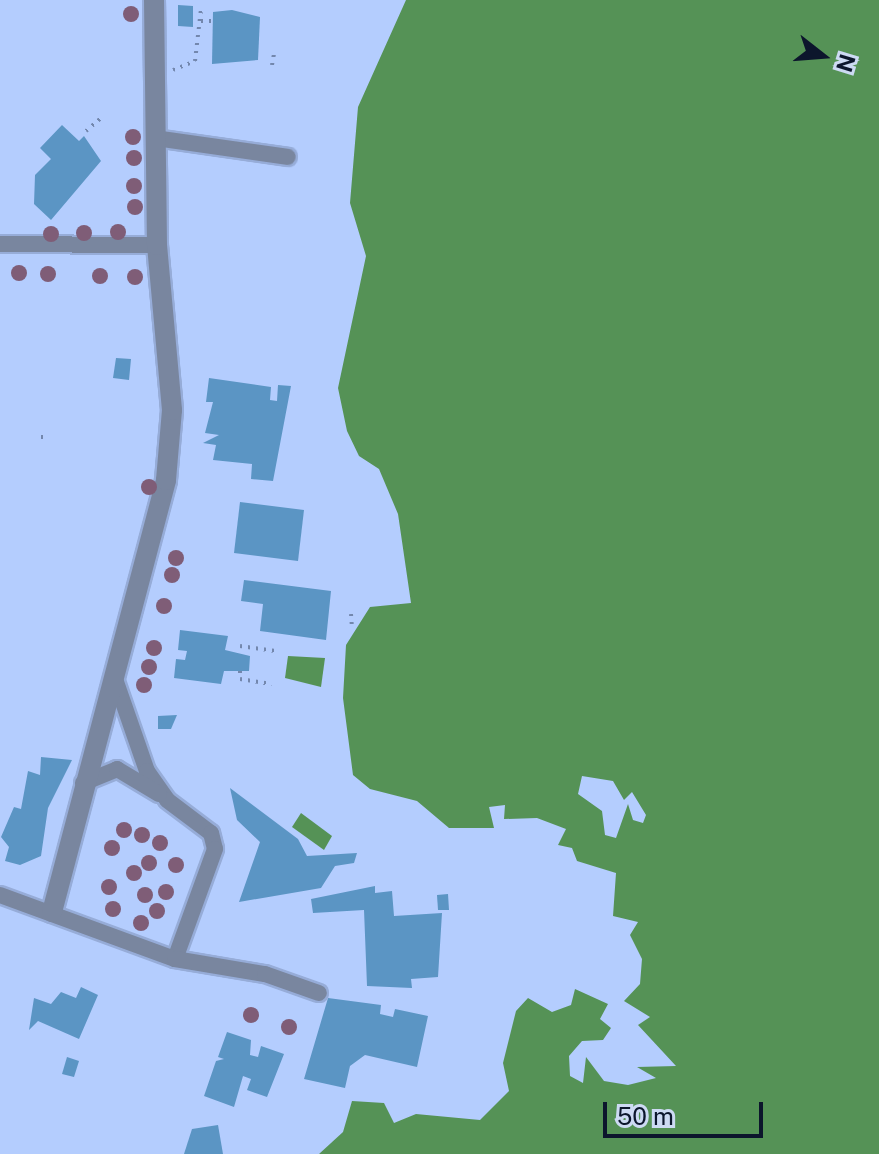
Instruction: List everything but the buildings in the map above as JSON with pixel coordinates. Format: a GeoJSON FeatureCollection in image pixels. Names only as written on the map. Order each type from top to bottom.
{"type":"FeatureCollection","features":[{"type":"Feature","properties":{"kind":"street"},"geometry":{"type":"LineString","coordinates":[[52,912],[83,783],[116,682],[166,480],[172,410],[157,245],[154,0]]}},
{"type":"Feature","properties":{"kind":"street"},"geometry":{"type":"LineString","coordinates":[[155,138],[288,157]]}},
{"type":"Feature","properties":{"kind":"street"},"geometry":{"type":"LineString","coordinates":[[0,244],[157,245]]}},
{"type":"Feature","properties":{"kind":"street"},"geometry":{"type":"LineString","coordinates":[[116,682],[129,736],[167,800]]}},
{"type":"Feature","properties":{"kind":"street"},"geometry":{"type":"LineString","coordinates":[[83,783],[117,769],[167,800],[211,833],[215,849],[175,959]]}},
{"type":"Feature","properties":{"kind":"street"},"geometry":{"type":"LineString","coordinates":[[0,895],[175,959],[265,974],[319,993]]}},
{"type":"Feature","properties":{"kind":"path"},"geometry":{"type":"LineString","coordinates":[[154,69],[189,67],[201,45],[201,9]]}},
{"type":"Feature","properties":{"kind":"path"},"geometry":{"type":"LineString","coordinates":[[201,21],[212,21]]}},
{"type":"Feature","properties":{"kind":"path"},"geometry":{"type":"LineString","coordinates":[[272,65],[274,54]]}},
{"type":"Feature","properties":{"kind":"path"},"geometry":{"type":"LineString","coordinates":[[86,131],[102,117]]}},
{"type":"Feature","properties":{"kind":"path"},"geometry":{"type":"LineString","coordinates":[[41,437],[49,437]]}},
{"type":"Feature","properties":{"kind":"path"},"geometry":{"type":"LineString","coordinates":[[351,614],[352,627]]}},
{"type":"Feature","properties":{"kind":"path"},"geometry":{"type":"LineString","coordinates":[[240,646],[276,651]]}},
{"type":"Feature","properties":{"kind":"path"},"geometry":{"type":"LineString","coordinates":[[240,671],[240,679],[272,684]]}},
{"type":"Feature","properties":{"kind":"shaded area"},"geometry":{"type":"Polygon","coordinates":[[[406,0],[879,0],[879,1154],[319,1154],[343,1132],[352,1101],[384,1103],[394,1123],[416,1114],[480,1120],[509,1091],[503,1063],[516,1011],[528,998],[552,1012],[571,1005],[575,989],[608,1004],[600,1019],[611,1028],[603,1040],[582,1041],[569,1056],[570,1076],[583,1083],[586,1057],[604,1081],[628,1085],[656,1078],[637,1067],[676,1066],[638,1025],[650,1017],[624,1001],[640,984],[642,959],[630,935],[638,922],[613,916],[616,873],[577,861],[572,848],[558,845],[566,829],[537,818],[504,819],[505,805],[489,807],[494,828],[449,828],[417,801],[370,789],[353,775],[343,698],[346,645],[370,607],[411,603],[398,514],[379,469],[359,456],[347,431],[338,388],[366,256],[350,203],[358,107],[406,0]],[[582,776],[578,794],[602,811],[605,835],[616,838],[628,804],[633,820],[643,823],[646,815],[632,792],[624,800],[613,781],[582,776]]]}},
{"type":"Feature","properties":{"kind":"shaded area"},"geometry":{"type":"Polygon","coordinates":[[[288,656],[325,658],[321,687],[285,678],[288,656]]]}},
{"type":"Feature","properties":{"kind":"shaded area"},"geometry":{"type":"Polygon","coordinates":[[[301,813],[332,836],[324,850],[292,827],[301,813]]]}}]}
